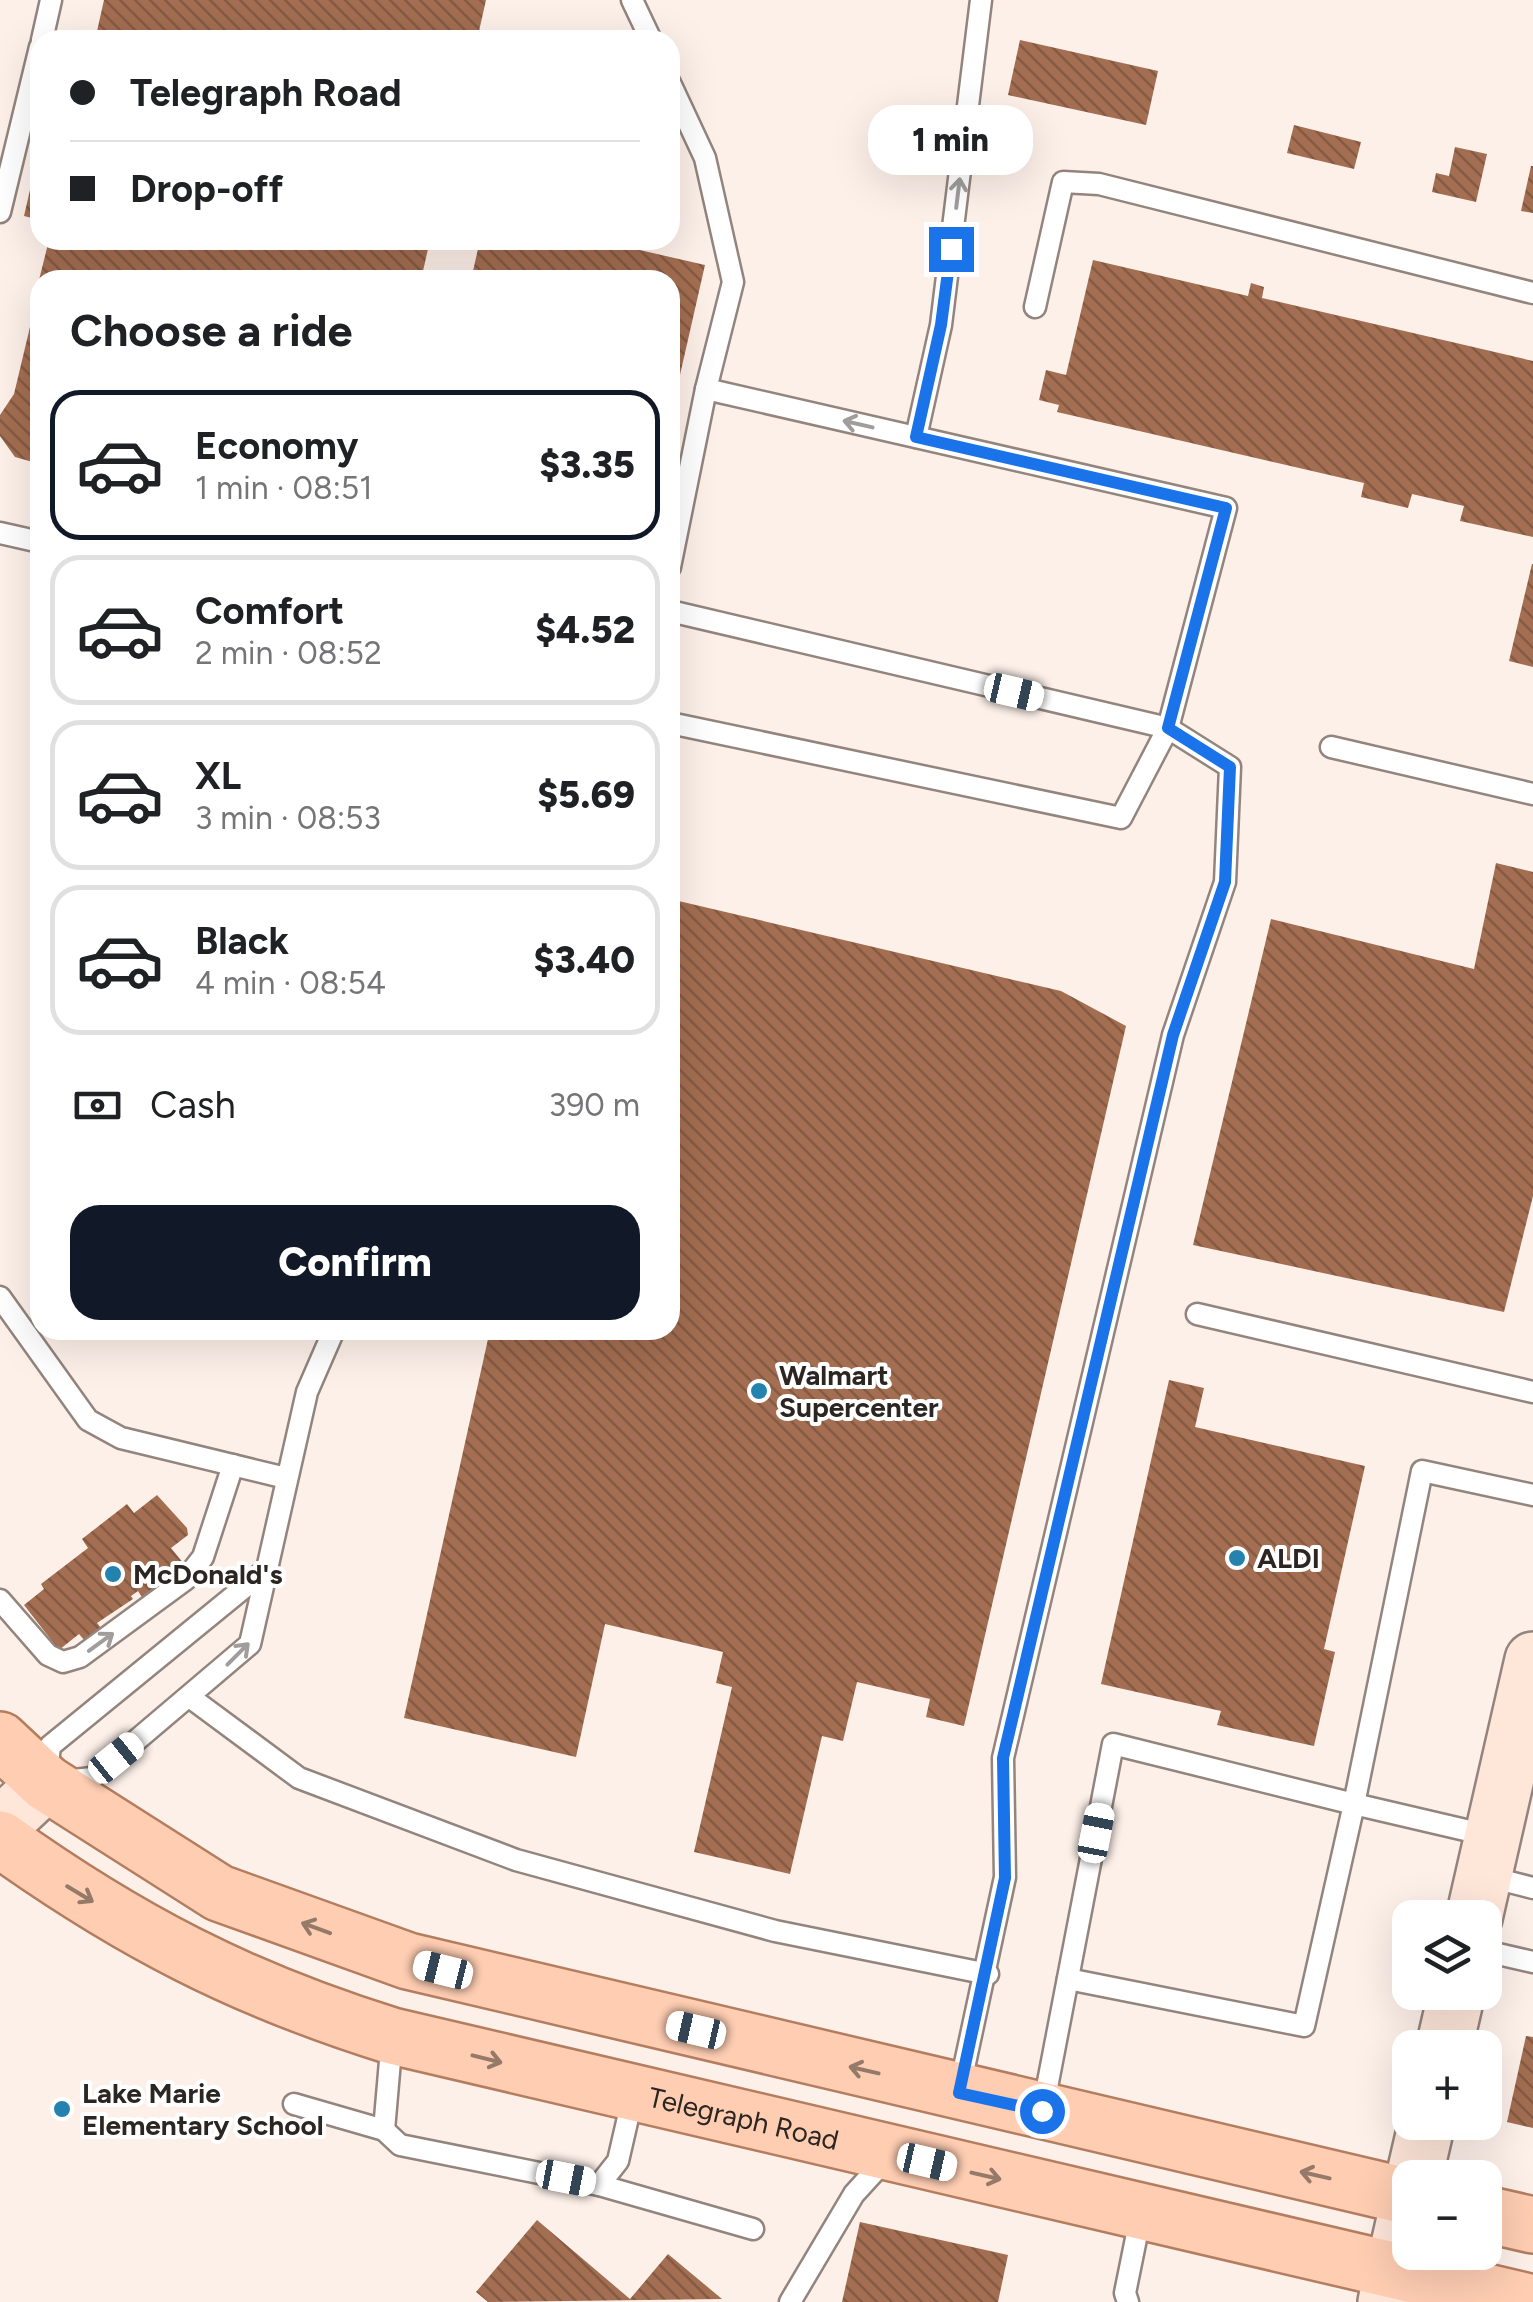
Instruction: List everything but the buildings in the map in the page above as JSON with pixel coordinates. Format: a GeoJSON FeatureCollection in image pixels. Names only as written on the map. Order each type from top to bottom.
{"type":"FeatureCollection","features":[{"type":"Feature","properties":{"kind":"main road"},"geometry":{"type":"LineString","coordinates":[[0,1740],[46,1784],[219,1892],[408,1961],[1392,2193]]}},
{"type":"Feature","properties":{"kind":"main road","name":"Telegraph Road"},"geometry":{"type":"LineString","coordinates":[[0,1839],[124,1922],[232,1979],[392,2036],[633,2096],[1142,2212],[1390,2287],[1528,2302]]}},
{"type":"Feature","properties":{"kind":"main road"},"geometry":{"type":"LineString","coordinates":[[392,2036],[408,1961]]}},
{"type":"Feature","properties":{"kind":"main road"},"geometry":{"type":"LineString","coordinates":[[891,2154],[959,2093]]}},
{"type":"Feature","properties":{"kind":"main road"},"geometry":{"type":"LineString","coordinates":[[1502,2218],[1533,2225]]}},
{"type":"Feature","properties":{"kind":"street"},"geometry":{"type":"LineString","coordinates":[[1496,1879],[1533,1660]]}},
{"type":"Feature","properties":{"kind":"street"},"geometry":{"type":"LineString","coordinates":[[0,1826],[46,1784]]}},
{"type":"Feature","properties":{"kind":"lane"},"geometry":{"type":"LineString","coordinates":[[44,30],[51,0]]}},
{"type":"Feature","properties":{"kind":"lane"},"geometry":{"type":"LineString","coordinates":[[632,0],[646,30]]}},
{"type":"Feature","properties":{"kind":"lane"},"geometry":{"type":"LineString","coordinates":[[916,437],[941,325],[981,0]]}},
{"type":"Feature","properties":{"kind":"lane"},"geometry":{"type":"LineString","coordinates":[[0,212],[30,88]]}},
{"type":"Feature","properties":{"kind":"lane"},"geometry":{"type":"LineString","coordinates":[[680,104],[705,158],[733,282],[680,517]]}},
{"type":"Feature","properties":{"kind":"lane"},"geometry":{"type":"LineString","coordinates":[[1035,308],[1063,182],[1100,184],[1533,292]]}},
{"type":"Feature","properties":{"kind":"lane"},"geometry":{"type":"LineString","coordinates":[[680,724],[1121,818],[1168,728],[1226,508],[706,390]]}},
{"type":"Feature","properties":{"kind":"lane"},"geometry":{"type":"LineString","coordinates":[[0,533],[30,540]]}},
{"type":"Feature","properties":{"kind":"lane"},"geometry":{"type":"LineString","coordinates":[[680,612],[1168,728],[1230,767],[1225,882],[1173,1035],[1003,1758],[1005,1878],[988,1974],[959,2093]]}},
{"type":"Feature","properties":{"kind":"lane"},"geometry":{"type":"LineString","coordinates":[[1331,747],[1533,794]]}},
{"type":"Feature","properties":{"kind":"lane"},"geometry":{"type":"LineString","coordinates":[[0,1297],[30,1339]]}},
{"type":"Feature","properties":{"kind":"lane"},"geometry":{"type":"LineString","coordinates":[[1197,1314],[1533,1392]]}},
{"type":"Feature","properties":{"kind":"lane"},"geometry":{"type":"LineString","coordinates":[[31,1340],[88,1420],[120,1438],[286,1478]]}},
{"type":"Feature","properties":{"kind":"lane"},"geometry":{"type":"LineString","coordinates":[[268,1568],[50,1746],[46,1784],[92,1778],[191,1698],[250,1644],[268,1568],[286,1478],[310,1383],[329,1340]]}},
{"type":"Feature","properties":{"kind":"lane"},"geometry":{"type":"LineString","coordinates":[[0,1600],[48,1654],[63,1662],[80,1657],[203,1557],[233,1465]]}},
{"type":"Feature","properties":{"kind":"lane"},"geometry":{"type":"LineString","coordinates":[[1068,1979],[1304,2026],[1422,1471],[1533,1495]]}},
{"type":"Feature","properties":{"kind":"lane"},"geometry":{"type":"LineString","coordinates":[[191,1698],[298,1778],[516,1860],[775,1932],[988,1974]]}},
{"type":"Feature","properties":{"kind":"lane"},"geometry":{"type":"LineString","coordinates":[[1042,2111],[1113,1744],[1354,1804],[1496,1879]]}},
{"type":"Feature","properties":{"kind":"lane"},"geometry":{"type":"LineString","coordinates":[[1502,1955],[1533,1962]]}},
{"type":"Feature","properties":{"kind":"lane"},"geometry":{"type":"LineString","coordinates":[[384,2130],[392,2036]]}},
{"type":"Feature","properties":{"kind":"lane"},"geometry":{"type":"LineString","coordinates":[[599,2185],[618,2161],[633,2096]]}},
{"type":"Feature","properties":{"kind":"lane"},"geometry":{"type":"LineString","coordinates":[[294,2104],[384,2130],[400,2145],[599,2185],[753,2230]]}},
{"type":"Feature","properties":{"kind":"lane"},"geometry":{"type":"LineString","coordinates":[[790,2302],[854,2194],[891,2154]]}},
{"type":"Feature","properties":{"kind":"lane"},"geometry":{"type":"LineString","coordinates":[[1128,2302],[1125,2293],[1142,2212]]}},
{"type":"Feature","properties":{"kind":"place","name":"Walmart Supercenter"},"geometry":{"type":"Point","coordinates":[759,1391]}},
{"type":"Feature","properties":{"kind":"place","name":"ALDI"},"geometry":{"type":"Point","coordinates":[1237,1558]}},
{"type":"Feature","properties":{"kind":"place","name":"McDonald's"},"geometry":{"type":"Point","coordinates":[113,1574]}},
{"type":"Feature","properties":{"kind":"place","name":"Lake Marie Elementary School"},"geometry":{"type":"Point","coordinates":[62,2109]}},
{"type":"Feature","properties":{"kind":"route"},"geometry":{"type":"LineString","coordinates":[[951,249],[941,325],[916,437],[1226,508],[1198,626],[1168,728],[1230,767],[1225,882],[1173,1035],[1003,1758],[1005,1878],[988,1974],[959,2093],[1042,2111]]}}]}
